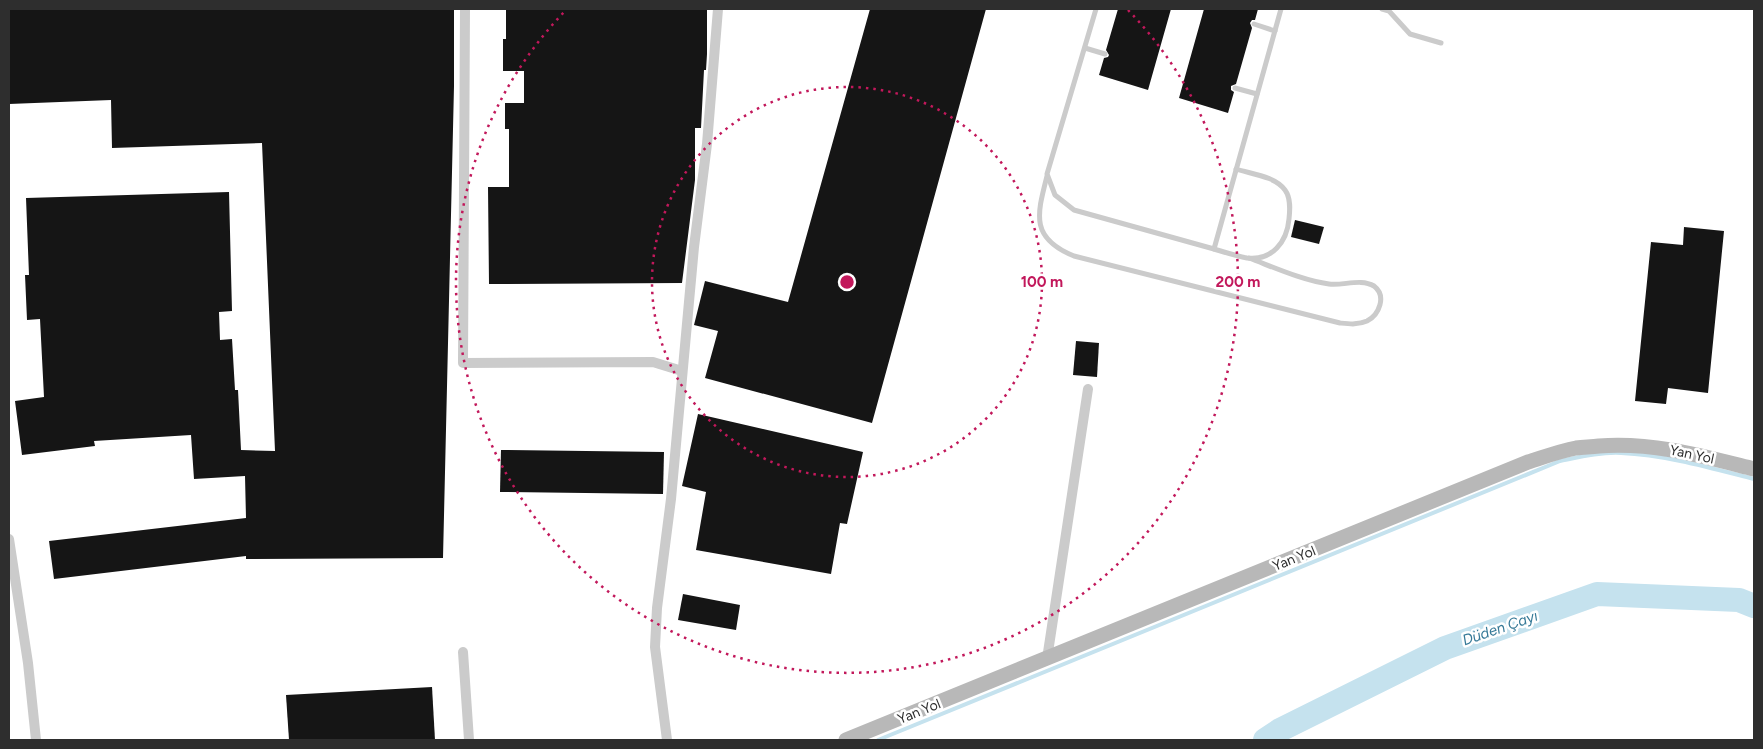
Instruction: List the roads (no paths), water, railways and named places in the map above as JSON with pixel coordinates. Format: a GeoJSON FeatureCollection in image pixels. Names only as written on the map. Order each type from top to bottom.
{"type":"FeatureCollection","features":[{"type":"Feature","properties":{"kind":"street"},"geometry":{"type":"LineString","coordinates":[[465,9],[463,363],[653,362],[682,372]]}},
{"type":"Feature","properties":{"kind":"street"},"geometry":{"type":"LineString","coordinates":[[667,740],[655,647],[657,608],[671,500],[694,247],[707,144],[718,9]]}},
{"type":"Feature","properties":{"kind":"street"},"geometry":{"type":"LineString","coordinates":[[1047,659],[1088,388]]}},
{"type":"Feature","properties":{"kind":"street","name":"Yan Yol"},"geometry":{"type":"LineString","coordinates":[[846,740],[1528,462],[1558,452],[1578,448],[1640,445],[1684,451],[1754,469]]}},
{"type":"Feature","properties":{"kind":"street"},"geometry":{"type":"LineString","coordinates":[[9,539],[28,663],[36,740]]}},
{"type":"Feature","properties":{"kind":"street"},"geometry":{"type":"LineString","coordinates":[[462,652],[468,740]]}},
{"type":"Feature","properties":{"kind":"lane"},"geometry":{"type":"LineString","coordinates":[[1048,174],[1055,195],[1074,210],[1249,258],[1318,282],[1339,284],[1359,282],[1367,284],[1379,292],[1379,308],[1375,315],[1368,320],[1351,324],[1340,323],[1074,256],[1059,250],[1050,242],[1041,228],[1039,211],[1048,174],[1096,9]]}},
{"type":"Feature","properties":{"kind":"lane"},"geometry":{"type":"LineString","coordinates":[[1214,249],[1281,9]]}},
{"type":"Feature","properties":{"kind":"lane"},"geometry":{"type":"LineString","coordinates":[[1382,9],[1389,11],[1410,34],[1442,43]]}},
{"type":"Feature","properties":{"kind":"lane"},"geometry":{"type":"LineString","coordinates":[[1254,24],[1275,30]]}},
{"type":"Feature","properties":{"kind":"lane"},"geometry":{"type":"LineString","coordinates":[[1085,48],[1105,54]]}},
{"type":"Feature","properties":{"kind":"lane"},"geometry":{"type":"LineString","coordinates":[[1235,88],[1257,94]]}},
{"type":"Feature","properties":{"kind":"lane"},"geometry":{"type":"LineString","coordinates":[[1236,169],[1271,179],[1285,190],[1291,206],[1288,229],[1280,246],[1267,256],[1249,258]]}},
{"type":"Feature","properties":{"kind":"waterway"},"geometry":{"type":"LineString","coordinates":[[878,740],[1560,461],[1606,453],[1638,454],[1688,463],[1754,479]]}},
{"type":"Feature","properties":{"kind":"waterway","name":"Düden Çayı"},"geometry":{"type":"LineString","coordinates":[[1265,740],[1280,730],[1445,648],[1597,594],[1739,600],[1754,606]]}}]}
